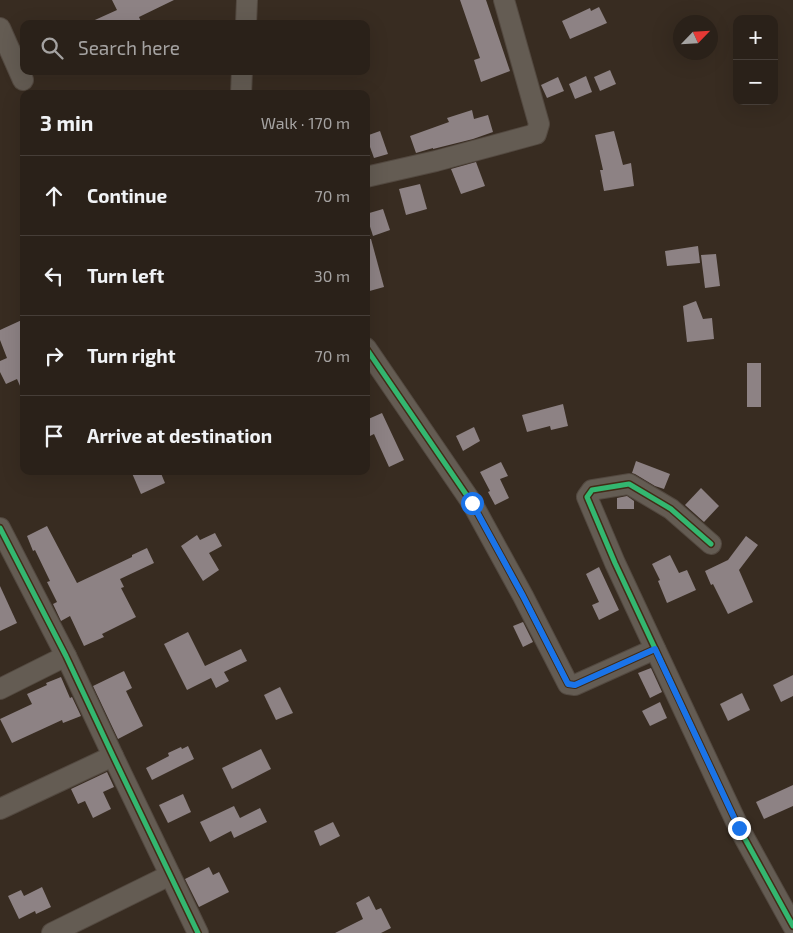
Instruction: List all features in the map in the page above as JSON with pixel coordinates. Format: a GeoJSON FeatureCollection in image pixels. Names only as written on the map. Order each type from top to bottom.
{"type":"FeatureCollection","features":[{"type":"Feature","properties":{"kind":"street"},"geometry":{"type":"LineString","coordinates":[[246,20],[247,0]]}},
{"type":"Feature","properties":{"kind":"street"},"geometry":{"type":"LineString","coordinates":[[370,176],[436,161],[536,134],[539,124],[504,0]]}},
{"type":"Feature","properties":{"kind":"street"},"geometry":{"type":"LineString","coordinates":[[0,28],[20,73]]}},
{"type":"Feature","properties":{"kind":"street"},"geometry":{"type":"LineString","coordinates":[[21,75],[23,80]]}},
{"type":"Feature","properties":{"kind":"street"},"geometry":{"type":"LineString","coordinates":[[241,90],[242,75]]}},
{"type":"Feature","properties":{"kind":"street"},"geometry":{"type":"LineString","coordinates":[[370,354],[472,503],[568,684],[575,685],[655,649]]}},
{"type":"Feature","properties":{"kind":"street"},"geometry":{"type":"LineString","coordinates":[[711,544],[671,509],[629,484],[592,490],[587,497],[615,563],[739,828],[793,926]]}},
{"type":"Feature","properties":{"kind":"street"},"geometry":{"type":"LineString","coordinates":[[0,528],[66,656],[198,933]]}},
{"type":"Feature","properties":{"kind":"street"},"geometry":{"type":"LineString","coordinates":[[0,688],[66,656]]}},
{"type":"Feature","properties":{"kind":"street"},"geometry":{"type":"LineString","coordinates":[[0,809],[112,756]]}},
{"type":"Feature","properties":{"kind":"street"},"geometry":{"type":"LineString","coordinates":[[52,933],[170,875]]}},
{"type":"Feature","properties":{"kind":"building"},"geometry":{"type":"Polygon","coordinates":[[[112,0],[174,0],[139,17],[140,20],[95,20],[117,10],[112,0]]]}},
{"type":"Feature","properties":{"kind":"building"},"geometry":{"type":"Polygon","coordinates":[[[460,0],[486,0],[510,71],[481,82],[474,60],[480,58],[460,0]]]}},
{"type":"Feature","properties":{"kind":"building"},"geometry":{"type":"Polygon","coordinates":[[[599,7],[607,23],[570,39],[562,21],[590,8],[591,11],[599,7]]]}},
{"type":"Feature","properties":{"kind":"building"},"geometry":{"type":"Polygon","coordinates":[[[610,70],[616,84],[600,91],[594,77],[610,70]]]}},
{"type":"Feature","properties":{"kind":"building"},"geometry":{"type":"Polygon","coordinates":[[[586,76],[592,92],[575,99],[569,84],[586,76]]]}},
{"type":"Feature","properties":{"kind":"building"},"geometry":{"type":"Polygon","coordinates":[[[558,77],[564,91],[547,98],[541,85],[558,77]]]}},
{"type":"Feature","properties":{"kind":"building"},"geometry":{"type":"Polygon","coordinates":[[[472,110],[474,119],[488,115],[493,132],[416,153],[410,136],[449,122],[447,118],[472,110]]]}},
{"type":"Feature","properties":{"kind":"building"},"geometry":{"type":"Polygon","coordinates":[[[380,131],[388,154],[374,158],[370,147],[370,135],[380,131]]]}},
{"type":"Feature","properties":{"kind":"building"},"geometry":{"type":"Polygon","coordinates":[[[614,131],[623,165],[631,163],[634,186],[604,191],[600,170],[603,170],[595,135],[614,131]]]}},
{"type":"Feature","properties":{"kind":"building"},"geometry":{"type":"Polygon","coordinates":[[[476,162],[485,186],[461,194],[451,169],[476,162]]]}},
{"type":"Feature","properties":{"kind":"building"},"geometry":{"type":"Polygon","coordinates":[[[420,184],[427,209],[406,215],[399,189],[420,184]]]}},
{"type":"Feature","properties":{"kind":"building"},"geometry":{"type":"Polygon","coordinates":[[[383,209],[390,230],[373,236],[370,227],[370,213],[383,209]]]}},
{"type":"Feature","properties":{"kind":"building"},"geometry":{"type":"Polygon","coordinates":[[[370,239],[371,239],[384,287],[370,291],[370,239]]]}},
{"type":"Feature","properties":{"kind":"building"},"geometry":{"type":"Polygon","coordinates":[[[698,246],[700,263],[667,266],[665,251],[698,246]]]}},
{"type":"Feature","properties":{"kind":"building"},"geometry":{"type":"Polygon","coordinates":[[[716,254],[720,286],[705,288],[701,255],[716,254]]]}},
{"type":"Feature","properties":{"kind":"building"},"geometry":{"type":"Polygon","coordinates":[[[696,301],[703,319],[712,318],[714,339],[687,342],[683,306],[696,301]]]}},
{"type":"Feature","properties":{"kind":"building"},"geometry":{"type":"Polygon","coordinates":[[[20,321],[20,386],[17,379],[6,384],[0,372],[0,361],[7,358],[0,340],[0,330],[20,321]]]}},
{"type":"Feature","properties":{"kind":"building"},"geometry":{"type":"Polygon","coordinates":[[[747,363],[761,363],[761,407],[747,407],[747,363]]]}},
{"type":"Feature","properties":{"kind":"building"},"geometry":{"type":"Polygon","coordinates":[[[563,404],[568,426],[551,430],[550,426],[527,432],[522,415],[563,404]]]}},
{"type":"Feature","properties":{"kind":"building"},"geometry":{"type":"Polygon","coordinates":[[[382,413],[404,460],[389,467],[374,434],[370,436],[370,418],[382,413]]]}},
{"type":"Feature","properties":{"kind":"building"},"geometry":{"type":"Polygon","coordinates":[[[474,427],[480,441],[463,451],[456,436],[474,427]]]}},
{"type":"Feature","properties":{"kind":"building"},"geometry":{"type":"Polygon","coordinates":[[[636,461],[670,474],[664,489],[632,473],[636,461]]]}},
{"type":"Feature","properties":{"kind":"building"},"geometry":{"type":"Polygon","coordinates":[[[501,462],[508,476],[500,479],[509,498],[495,505],[480,472],[501,462]]]}},
{"type":"Feature","properties":{"kind":"building"},"geometry":{"type":"Polygon","coordinates":[[[133,475],[162,475],[165,483],[141,494],[133,475]]]}},
{"type":"Feature","properties":{"kind":"building"},"geometry":{"type":"Polygon","coordinates":[[[701,488],[719,506],[704,522],[685,505],[701,488]]]}},
{"type":"Feature","properties":{"kind":"building"},"geometry":{"type":"Polygon","coordinates":[[[627,496],[634,501],[634,509],[617,509],[617,498],[627,496]]]}},
{"type":"Feature","properties":{"kind":"building"},"geometry":{"type":"Polygon","coordinates":[[[47,526],[77,583],[147,548],[154,563],[120,579],[124,587],[121,588],[136,617],[102,634],[104,637],[84,646],[70,616],[61,621],[53,604],[57,602],[47,582],[50,581],[27,536],[47,526]]]}},
{"type":"Feature","properties":{"kind":"building"},"geometry":{"type":"Polygon","coordinates":[[[215,533],[222,546],[209,553],[219,570],[203,581],[181,546],[197,535],[200,540],[215,533]]]}},
{"type":"Feature","properties":{"kind":"building"},"geometry":{"type":"Polygon","coordinates":[[[746,536],[758,545],[739,570],[753,602],[728,614],[705,571],[728,560],[746,536]]]}},
{"type":"Feature","properties":{"kind":"building"},"geometry":{"type":"Polygon","coordinates":[[[670,555],[679,573],[687,570],[696,590],[667,603],[658,581],[660,580],[652,564],[670,555]]]}},
{"type":"Feature","properties":{"kind":"building"},"geometry":{"type":"Polygon","coordinates":[[[599,567],[619,610],[599,620],[592,605],[599,602],[586,574],[599,567]]]}},
{"type":"Feature","properties":{"kind":"building"},"geometry":{"type":"Polygon","coordinates":[[[0,586],[17,623],[0,631],[0,586]]]}},
{"type":"Feature","properties":{"kind":"building"},"geometry":{"type":"Polygon","coordinates":[[[523,622],[533,642],[523,647],[513,626],[523,622]]]}},
{"type":"Feature","properties":{"kind":"building"},"geometry":{"type":"Polygon","coordinates":[[[188,632],[205,666],[241,649],[247,661],[224,672],[229,681],[216,688],[211,678],[187,690],[164,644],[188,632]]]}},
{"type":"Feature","properties":{"kind":"building"},"geometry":{"type":"Polygon","coordinates":[[[651,668],[662,692],[650,698],[638,673],[651,668]]]}},
{"type":"Feature","properties":{"kind":"building"},"geometry":{"type":"Polygon","coordinates":[[[124,671],[132,688],[126,691],[143,726],[118,739],[93,686],[124,671]]]}},
{"type":"Feature","properties":{"kind":"building"},"geometry":{"type":"Polygon","coordinates":[[[793,675],[793,696],[781,702],[773,685],[793,675]]]}},
{"type":"Feature","properties":{"kind":"building"},"geometry":{"type":"Polygon","coordinates":[[[61,677],[70,698],[72,697],[81,716],[63,723],[62,720],[12,743],[0,719],[32,704],[27,694],[61,677]]]}},
{"type":"Feature","properties":{"kind":"building"},"geometry":{"type":"Polygon","coordinates":[[[280,687],[293,713],[276,720],[264,695],[280,687]]]}},
{"type":"Feature","properties":{"kind":"building"},"geometry":{"type":"Polygon","coordinates":[[[742,693],[750,710],[728,721],[720,704],[742,693]]]}},
{"type":"Feature","properties":{"kind":"building"},"geometry":{"type":"Polygon","coordinates":[[[660,702],[667,718],[650,726],[642,711],[660,702]]]}},
{"type":"Feature","properties":{"kind":"building"},"geometry":{"type":"Polygon","coordinates":[[[188,746],[194,759],[152,780],[146,768],[169,756],[168,753],[188,746]]]}},
{"type":"Feature","properties":{"kind":"building"},"geometry":{"type":"Polygon","coordinates":[[[261,749],[271,769],[232,789],[222,768],[261,749]]]}},
{"type":"Feature","properties":{"kind":"building"},"geometry":{"type":"Polygon","coordinates":[[[107,772],[114,787],[103,792],[111,809],[93,818],[85,801],[78,804],[71,789],[107,772]]]}},
{"type":"Feature","properties":{"kind":"building"},"geometry":{"type":"Polygon","coordinates":[[[793,785],[793,806],[764,819],[756,802],[793,785]]]}},
{"type":"Feature","properties":{"kind":"building"},"geometry":{"type":"Polygon","coordinates":[[[183,794],[191,812],[168,823],[159,805],[183,794]]]}},
{"type":"Feature","properties":{"kind":"building"},"geometry":{"type":"Polygon","coordinates":[[[234,806],[240,818],[260,808],[267,822],[234,838],[231,831],[210,842],[200,822],[234,806]]]}},
{"type":"Feature","properties":{"kind":"building"},"geometry":{"type":"Polygon","coordinates":[[[333,822],[340,836],[320,846],[314,831],[333,822]]]}},
{"type":"Feature","properties":{"kind":"building"},"geometry":{"type":"Polygon","coordinates":[[[209,867],[213,875],[219,872],[229,892],[199,907],[185,879],[209,867]]]}},
{"type":"Feature","properties":{"kind":"building"},"geometry":{"type":"Polygon","coordinates":[[[42,887],[51,907],[36,914],[35,911],[19,919],[8,896],[21,890],[24,896],[42,887]]]}},
{"type":"Feature","properties":{"kind":"building"},"geometry":{"type":"Polygon","coordinates":[[[369,896],[376,910],[381,908],[391,928],[381,933],[335,933],[363,919],[356,903],[369,896]]]}},
{"type":"Feature","properties":{"kind":"cycle path"},"geometry":{"type":"LineString","coordinates":[[370,354],[472,503],[568,684],[575,685],[655,649]]}},
{"type":"Feature","properties":{"kind":"cycle path"},"geometry":{"type":"LineString","coordinates":[[711,544],[671,509],[629,484],[592,490],[587,497],[615,563],[739,828],[793,926]]}},
{"type":"Feature","properties":{"kind":"cycle path"},"geometry":{"type":"LineString","coordinates":[[0,528],[66,656],[198,933]]}},
{"type":"Feature","properties":{"kind":"route"},"geometry":{"type":"LineString","coordinates":[[472,503],[568,684],[575,685],[655,649],[739,828]]}}]}
